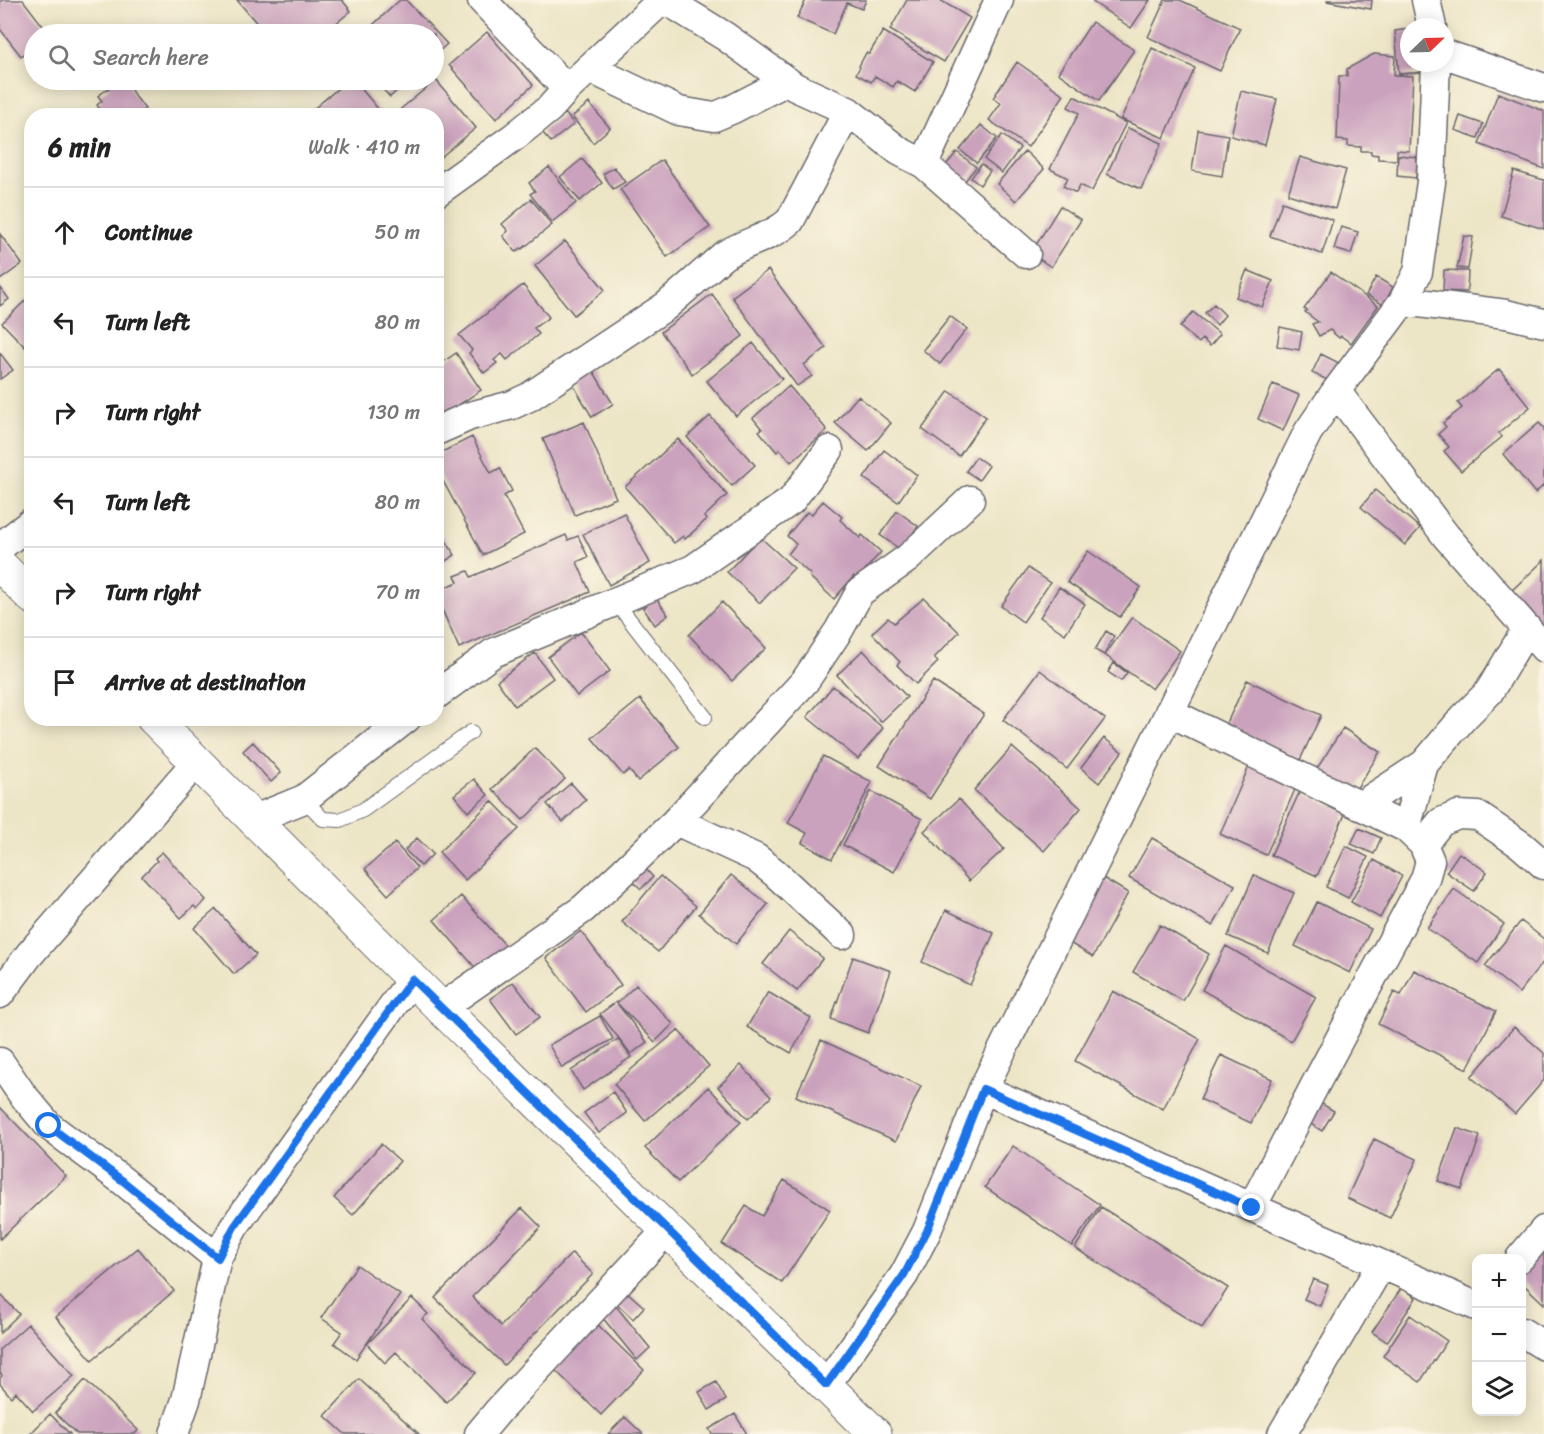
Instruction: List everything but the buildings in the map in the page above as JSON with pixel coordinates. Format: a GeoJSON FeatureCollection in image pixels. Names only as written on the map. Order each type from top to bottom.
{"type":"FeatureCollection","features":[{"type":"Feature","properties":{"kind":"main road"},"geometry":{"type":"LineString","coordinates":[[0,565],[24,589]]}},
{"type":"Feature","properties":{"kind":"main road"},"geometry":{"type":"LineString","coordinates":[[161,726],[441,1008],[875,1434]]}},
{"type":"Feature","properties":{"kind":"street"},"geometry":{"type":"LineString","coordinates":[[482,0],[567,89]]}},
{"type":"Feature","properties":{"kind":"street"},"geometry":{"type":"LineString","coordinates":[[444,187],[550,108],[589,68],[664,0],[726,37],[795,87],[848,111],[898,151],[924,164],[1026,254]]}},
{"type":"Feature","properties":{"kind":"street"},"geometry":{"type":"LineString","coordinates":[[924,164],[999,0]]}},
{"type":"Feature","properties":{"kind":"street"},"geometry":{"type":"LineString","coordinates":[[1426,0],[1430,18]]}},
{"type":"Feature","properties":{"kind":"street"},"geometry":{"type":"LineString","coordinates":[[1454,57],[1544,88]]}},
{"type":"Feature","properties":{"kind":"street"},"geometry":{"type":"LineString","coordinates":[[589,68],[679,111],[714,117],[787,81]]}},
{"type":"Feature","properties":{"kind":"street"},"geometry":{"type":"LineString","coordinates":[[826,1385],[904,1275],[927,1231],[983,1089],[1308,432],[1403,301],[1418,272],[1431,182],[1436,72]]}},
{"type":"Feature","properties":{"kind":"street"},"geometry":{"type":"LineString","coordinates":[[444,427],[470,416],[512,405],[529,397],[666,306],[733,249],[780,230],[790,221],[848,111]]}},
{"type":"Feature","properties":{"kind":"street"},"geometry":{"type":"LineString","coordinates":[[1403,301],[1506,314],[1544,323]]}},
{"type":"Feature","properties":{"kind":"street"},"geometry":{"type":"LineString","coordinates":[[1336,391],[1446,536],[1535,638],[1424,764],[1360,806]]}},
{"type":"Feature","properties":{"kind":"street"},"geometry":{"type":"LineString","coordinates":[[444,689],[493,653],[693,569],[791,501],[829,450]]}},
{"type":"Feature","properties":{"kind":"street"},"geometry":{"type":"LineString","coordinates":[[441,1008],[583,909],[622,873],[676,821],[805,681],[839,630],[860,592],[908,558],[970,500]]}},
{"type":"Feature","properties":{"kind":"street"},"geometry":{"type":"LineString","coordinates":[[0,547],[24,528]]}},
{"type":"Feature","properties":{"kind":"street"},"geometry":{"type":"LineString","coordinates":[[1169,712],[1360,806],[1414,836],[1430,861],[1425,879],[1252,1208]]}},
{"type":"Feature","properties":{"kind":"street"},"geometry":{"type":"LineString","coordinates":[[252,820],[304,799],[397,726]]}},
{"type":"Feature","properties":{"kind":"street"},"geometry":{"type":"LineString","coordinates":[[0,994],[29,955],[196,762]]}},
{"type":"Feature","properties":{"kind":"street"},"geometry":{"type":"LineString","coordinates":[[1414,836],[1424,764]]}},
{"type":"Feature","properties":{"kind":"street"},"geometry":{"type":"LineString","coordinates":[[1414,836],[1458,815],[1478,816],[1521,845],[1544,865]]}},
{"type":"Feature","properties":{"kind":"street"},"geometry":{"type":"LineString","coordinates":[[676,821],[756,858],[842,935]]}},
{"type":"Feature","properties":{"kind":"street"},"geometry":{"type":"LineString","coordinates":[[174,1434],[186,1400],[218,1258],[234,1227],[412,979]]}},
{"type":"Feature","properties":{"kind":"street"},"geometry":{"type":"LineString","coordinates":[[0,1062],[22,1094],[49,1126],[123,1181],[218,1258]]}},
{"type":"Feature","properties":{"kind":"street"},"geometry":{"type":"LineString","coordinates":[[983,1089],[1472,1304]]}},
{"type":"Feature","properties":{"kind":"street"},"geometry":{"type":"LineString","coordinates":[[479,1434],[667,1230]]}},
{"type":"Feature","properties":{"kind":"street"},"geometry":{"type":"LineString","coordinates":[[1523,1254],[1544,1230]]}},
{"type":"Feature","properties":{"kind":"street"},"geometry":{"type":"LineString","coordinates":[[1282,1434],[1381,1265]]}},
{"type":"Feature","properties":{"kind":"street"},"geometry":{"type":"LineString","coordinates":[[1526,1335],[1544,1346]]}},
{"type":"Feature","properties":{"kind":"lane"},"geometry":{"type":"LineString","coordinates":[[615,601],[705,717]]}},
{"type":"Feature","properties":{"kind":"lane"},"geometry":{"type":"LineString","coordinates":[[304,799],[323,819],[340,820],[363,810],[471,732]]}},
{"type":"Feature","properties":{"kind":"route"},"geometry":{"type":"LineString","coordinates":[[49,1126],[123,1181],[218,1258],[234,1227],[412,979],[826,1385],[904,1275],[927,1231],[983,1089],[1252,1208]]}}]}
